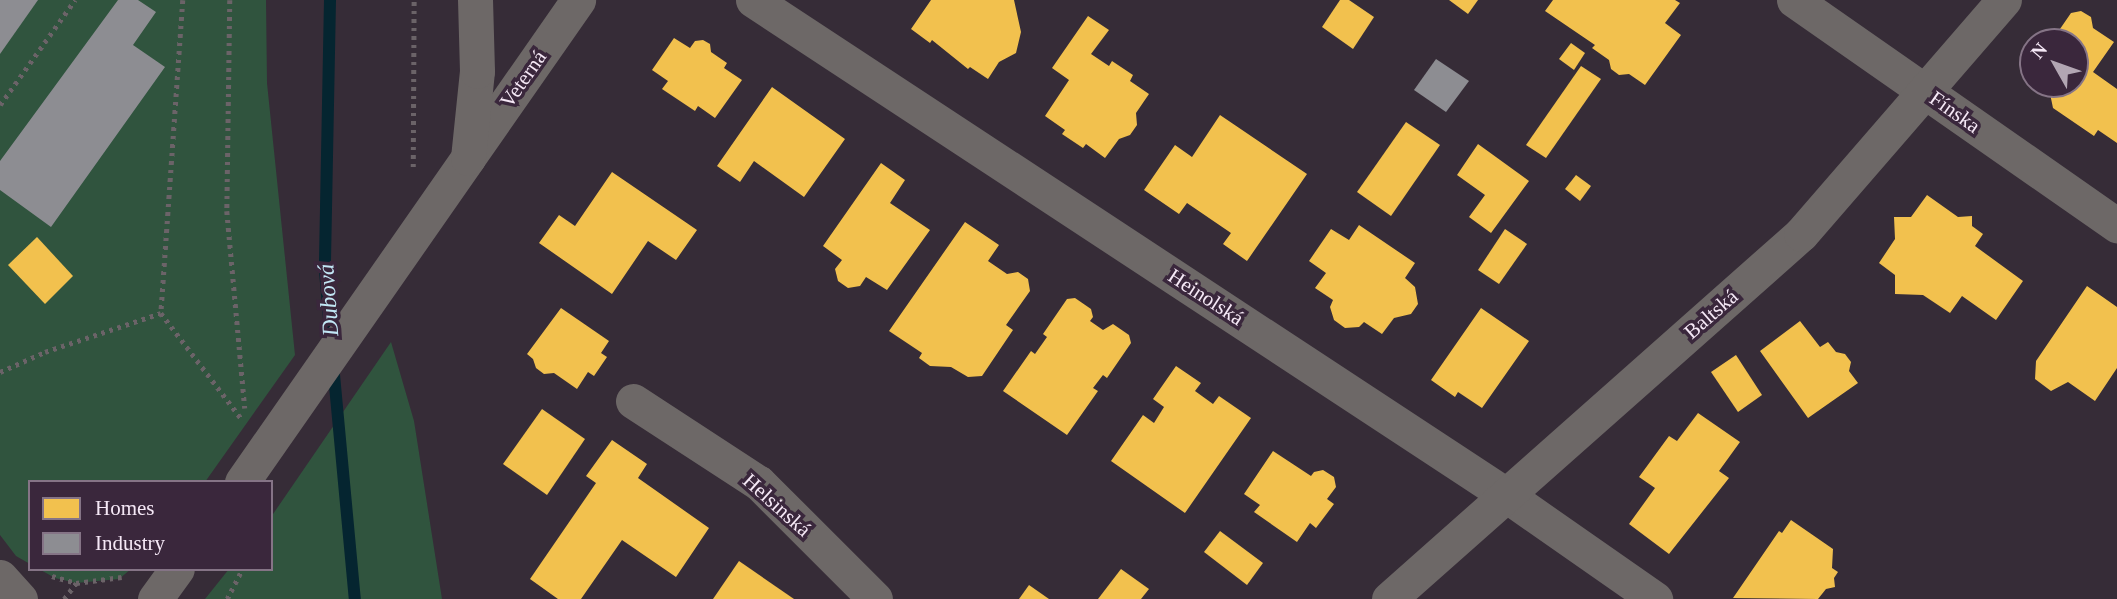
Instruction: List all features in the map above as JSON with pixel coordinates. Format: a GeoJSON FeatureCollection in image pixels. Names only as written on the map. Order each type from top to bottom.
{"type":"FeatureCollection","features":[{"type":"Feature","properties":{"kind":"street"},"geometry":{"type":"LineString","coordinates":[[468,158],[477,71],[475,0]]}},
{"type":"Feature","properties":{"kind":"street","name":"Veterná"},"geometry":{"type":"LineString","coordinates":[[243,480],[263,428],[385,281],[578,0]]}},
{"type":"Feature","properties":{"kind":"street","name":"Heinolská"},"geometry":{"type":"LineString","coordinates":[[753,0],[1506,495],[1654,599]]}},
{"type":"Feature","properties":{"kind":"street","name":"Fínska"},"geometry":{"type":"LineString","coordinates":[[1794,0],[2117,225]]}},
{"type":"Feature","properties":{"kind":"street","name":"Baltská"},"geometry":{"type":"LineString","coordinates":[[1389,599],[1801,234],[2004,0]]}},
{"type":"Feature","properties":{"kind":"street","name":"Helsinská"},"geometry":{"type":"LineString","coordinates":[[633,401],[759,483],[875,599]]}},
{"type":"Feature","properties":{"kind":"street"},"geometry":{"type":"LineString","coordinates":[[155,599],[176,571]]}},
{"type":"Feature","properties":{"kind":"street"},"geometry":{"type":"LineString","coordinates":[[0,577],[20,599]]}},
{"type":"Feature","properties":{"kind":"path"},"geometry":{"type":"LineString","coordinates":[[0,105],[75,0]]}},
{"type":"Feature","properties":{"kind":"path"},"geometry":{"type":"LineString","coordinates":[[183,0],[161,313],[263,428]]}},
{"type":"Feature","properties":{"kind":"path"},"geometry":{"type":"LineString","coordinates":[[230,0],[228,211],[263,428]]}},
{"type":"Feature","properties":{"kind":"path"},"geometry":{"type":"LineString","coordinates":[[413,178],[414,0]]}},
{"type":"Feature","properties":{"kind":"path"},"geometry":{"type":"LineString","coordinates":[[0,372],[45,352],[161,313]]}},
{"type":"Feature","properties":{"kind":"path"},"geometry":{"type":"LineString","coordinates":[[228,598],[241,571]]}},
{"type":"Feature","properties":{"kind":"path"},"geometry":{"type":"LineString","coordinates":[[47,574],[76,583],[119,579],[125,574]]}},
{"type":"Feature","properties":{"kind":"path"},"geometry":{"type":"LineString","coordinates":[[64,599],[76,583]]}},
{"type":"Feature","properties":{"kind":"green space"},"geometry":{"type":"Polygon","coordinates":[[[0,0],[266,0],[267,83],[295,355],[206,480],[28,480],[28,563],[16,556],[0,535],[0,0]]]}},
{"type":"Feature","properties":{"kind":"green space"},"geometry":{"type":"Polygon","coordinates":[[[391,342],[414,421],[442,599],[205,599],[227,571],[273,571],[273,514],[391,342]]]}},
{"type":"Feature","properties":{"kind":"green space"},"geometry":{"type":"Polygon","coordinates":[[[43,571],[129,571],[119,579],[76,583],[55,578],[43,571]]]}},
{"type":"Feature","properties":{"kind":"building: Homes"},"geometry":{"type":"Polygon","coordinates":[[[931,0],[1014,0],[1021,32],[1016,53],[999,62],[988,79],[970,67],[968,69],[932,40],[930,43],[911,29],[931,0]]]}},
{"type":"Feature","properties":{"kind":"building: Homes"},"geometry":{"type":"Polygon","coordinates":[[[1340,0],[1349,0],[1374,17],[1353,49],[1322,27],[1340,0]]]}},
{"type":"Feature","properties":{"kind":"building: Homes"},"geometry":{"type":"Polygon","coordinates":[[[1449,0],[1478,0],[1468,14],[1449,0]]]}},
{"type":"Feature","properties":{"kind":"building: Homes"},"geometry":{"type":"Polygon","coordinates":[[[1553,0],[1675,0],[1680,3],[1665,23],[1681,35],[1645,85],[1629,74],[1619,75],[1611,69],[1609,60],[1592,48],[1595,45],[1545,11],[1553,0]]]}},
{"type":"Feature","properties":{"kind":"building: Homes"},"geometry":{"type":"Polygon","coordinates":[[[2081,11],[2091,17],[2093,28],[2114,42],[2093,72],[2117,89],[2117,143],[2098,130],[2094,136],[2053,108],[2051,98],[2089,98],[2089,28],[2061,28],[2071,13],[2081,11]]]}},
{"type":"Feature","properties":{"kind":"building: Homes"},"geometry":{"type":"Polygon","coordinates":[[[1088,16],[1109,30],[1091,54],[1109,66],[1112,61],[1133,75],[1130,81],[1149,94],[1136,113],[1137,125],[1130,135],[1119,139],[1105,158],[1086,144],[1083,148],[1062,134],[1065,130],[1045,116],[1069,80],[1052,68],[1088,16]]]}},
{"type":"Feature","properties":{"kind":"building: Homes"},"geometry":{"type":"Polygon","coordinates":[[[674,38],[690,48],[695,41],[703,40],[710,44],[711,52],[727,63],[724,68],[742,80],[715,118],[698,106],[695,111],[662,89],[668,81],[652,70],[674,38]]]}},
{"type":"Feature","properties":{"kind":"building: Homes"},"geometry":{"type":"Polygon","coordinates":[[[1571,43],[1585,53],[1574,70],[1559,59],[1571,43]]]}},
{"type":"Feature","properties":{"kind":"building: Homes"},"geometry":{"type":"Polygon","coordinates":[[[1581,66],[1601,79],[1546,158],[1526,145],[1581,66]]]}},
{"type":"Feature","properties":{"kind":"building: Homes"},"geometry":{"type":"Polygon","coordinates":[[[772,87],[845,139],[804,197],[754,161],[740,182],[717,166],[772,87]]]}},
{"type":"Feature","properties":{"kind":"building: Homes"},"geometry":{"type":"Polygon","coordinates":[[[1220,115],[1307,174],[1247,261],[1223,244],[1231,233],[1187,203],[1179,214],[1144,190],[1175,145],[1192,157],[1220,115]]]}},
{"type":"Feature","properties":{"kind":"building: Homes"},"geometry":{"type":"Polygon","coordinates":[[[1406,122],[1440,145],[1391,216],[1357,192],[1406,122]]]}},
{"type":"Feature","properties":{"kind":"building: Homes"},"geometry":{"type":"Polygon","coordinates":[[[1478,144],[1529,181],[1491,233],[1469,217],[1485,195],[1457,175],[1478,144]]]}},
{"type":"Feature","properties":{"kind":"building: Homes"},"geometry":{"type":"Polygon","coordinates":[[[881,163],[905,180],[890,203],[930,230],[887,290],[866,277],[860,286],[848,288],[838,281],[835,269],[842,260],[823,246],[881,163]]]}},
{"type":"Feature","properties":{"kind":"building: Homes"},"geometry":{"type":"Polygon","coordinates":[[[612,172],[697,230],[676,260],[648,241],[612,294],[539,243],[559,215],[575,226],[612,172]]]}},
{"type":"Feature","properties":{"kind":"building: Homes"},"geometry":{"type":"Polygon","coordinates":[[[1576,175],[1591,186],[1580,201],[1565,189],[1576,175]]]}},
{"type":"Feature","properties":{"kind":"building: Homes"},"geometry":{"type":"Polygon","coordinates":[[[1927,195],[1958,217],[1972,216],[1972,226],[1983,234],[1975,246],[2023,281],[1996,320],[1962,296],[1950,313],[1923,295],[1895,294],[1895,275],[1879,263],[1895,239],[1894,217],[1911,217],[1927,195]]]}},
{"type":"Feature","properties":{"kind":"building: Homes"},"geometry":{"type":"Polygon","coordinates":[[[965,222],[999,245],[988,261],[1007,274],[1018,272],[1028,279],[1030,291],[1006,325],[1013,330],[982,376],[968,377],[951,367],[930,366],[919,358],[922,353],[889,331],[965,222]]]}},
{"type":"Feature","properties":{"kind":"building: Homes"},"geometry":{"type":"Polygon","coordinates":[[[1359,225],[1415,263],[1405,278],[1415,287],[1418,304],[1411,314],[1394,318],[1382,334],[1364,322],[1359,327],[1345,328],[1334,320],[1330,307],[1333,300],[1315,288],[1326,273],[1309,261],[1331,229],[1349,240],[1359,225]]]}},
{"type":"Feature","properties":{"kind":"building: Homes"},"geometry":{"type":"Polygon","coordinates":[[[1505,229],[1527,244],[1499,284],[1478,270],[1505,229]]]}},
{"type":"Feature","properties":{"kind":"building: Homes"},"geometry":{"type":"Polygon","coordinates":[[[37,237],[73,276],[45,304],[8,265],[37,237]]]}},
{"type":"Feature","properties":{"kind":"building: Homes"},"geometry":{"type":"Polygon","coordinates":[[[2087,286],[2117,307],[2117,368],[2095,401],[2068,382],[2051,391],[2035,379],[2036,361],[2087,286]]]}},
{"type":"Feature","properties":{"kind":"building: Homes"},"geometry":{"type":"Polygon","coordinates":[[[1075,298],[1091,309],[1093,317],[1090,321],[1103,330],[1113,324],[1129,335],[1131,343],[1107,378],[1103,375],[1093,388],[1098,391],[1067,435],[1003,391],[1031,351],[1035,354],[1047,337],[1043,334],[1067,299],[1075,298]]]}},
{"type":"Feature","properties":{"kind":"building: Homes"},"geometry":{"type":"Polygon","coordinates":[[[561,308],[609,341],[601,353],[607,357],[594,376],[588,372],[577,389],[554,373],[544,374],[536,368],[533,359],[527,354],[561,308]]]}},
{"type":"Feature","properties":{"kind":"building: Homes"},"geometry":{"type":"Polygon","coordinates":[[[1481,308],[1529,341],[1482,408],[1458,392],[1455,397],[1431,380],[1481,308]]]}},
{"type":"Feature","properties":{"kind":"building: Homes"},"geometry":{"type":"Polygon","coordinates":[[[1800,321],[1820,347],[1828,342],[1836,352],[1845,354],[1851,362],[1849,371],[1858,383],[1808,418],[1760,351],[1800,321]]]}},
{"type":"Feature","properties":{"kind":"building: Homes"},"geometry":{"type":"Polygon","coordinates":[[[1736,355],[1762,395],[1738,412],[1711,372],[1736,355]]]}},
{"type":"Feature","properties":{"kind":"building: Homes"},"geometry":{"type":"Polygon","coordinates":[[[1176,366],[1201,383],[1195,391],[1213,404],[1219,396],[1251,418],[1185,513],[1111,461],[1143,415],[1154,423],[1164,407],[1153,399],[1176,366]]]}},
{"type":"Feature","properties":{"kind":"building: Homes"},"geometry":{"type":"Polygon","coordinates":[[[542,409],[585,439],[547,495],[503,464],[542,409]]]}},
{"type":"Feature","properties":{"kind":"building: Homes"},"geometry":{"type":"Polygon","coordinates":[[[1698,413],[1740,442],[1719,471],[1729,478],[1669,554],[1629,524],[1655,488],[1639,477],[1669,436],[1677,441],[1698,413]]]}},
{"type":"Feature","properties":{"kind":"building: Homes"},"geometry":{"type":"Polygon","coordinates":[[[612,440],[647,464],[638,478],[709,528],[676,577],[622,540],[581,599],[558,599],[530,579],[596,483],[586,476],[612,440]]]}},
{"type":"Feature","properties":{"kind":"building: Homes"},"geometry":{"type":"Polygon","coordinates":[[[1273,451],[1311,476],[1314,472],[1323,470],[1334,477],[1336,487],[1327,499],[1334,504],[1316,528],[1310,523],[1297,542],[1254,512],[1260,505],[1244,494],[1273,451]]]}},
{"type":"Feature","properties":{"kind":"building: Homes"},"geometry":{"type":"Polygon","coordinates":[[[1791,520],[1833,549],[1832,568],[1838,572],[1834,578],[1835,587],[1826,589],[1818,599],[1733,598],[1779,531],[1782,533],[1791,520]]]}},
{"type":"Feature","properties":{"kind":"building: Homes"},"geometry":{"type":"Polygon","coordinates":[[[1220,531],[1263,563],[1247,585],[1204,552],[1220,531]]]}},
{"type":"Feature","properties":{"kind":"building: Homes"},"geometry":{"type":"Polygon","coordinates":[[[739,561],[794,599],[713,599],[739,561]]]}},
{"type":"Feature","properties":{"kind":"building: Homes"},"geometry":{"type":"Polygon","coordinates":[[[1121,569],[1149,589],[1141,599],[1098,599],[1121,569]]]}},
{"type":"Feature","properties":{"kind":"building: Homes"},"geometry":{"type":"Polygon","coordinates":[[[1029,585],[1049,599],[1019,599],[1029,585]]]}},
{"type":"Feature","properties":{"kind":"building: Industry"},"geometry":{"type":"Polygon","coordinates":[[[0,0],[38,0],[0,54],[0,0]]]}},
{"type":"Feature","properties":{"kind":"building: Industry"},"geometry":{"type":"Polygon","coordinates":[[[118,0],[138,0],[156,12],[133,45],[165,67],[51,227],[0,190],[0,161],[118,0]]]}},
{"type":"Feature","properties":{"kind":"building: Industry"},"geometry":{"type":"Polygon","coordinates":[[[1436,59],[1469,81],[1446,112],[1414,90],[1436,59]]]}},
{"type":"Feature","properties":{"kind":"waterway","name":"Dubová"},"geometry":{"type":"LineString","coordinates":[[330,0],[325,271],[331,342]]}},
{"type":"Feature","properties":{"kind":"waterway","name":"Dubová"},"geometry":{"type":"LineString","coordinates":[[333,364],[355,599]]}}]}
